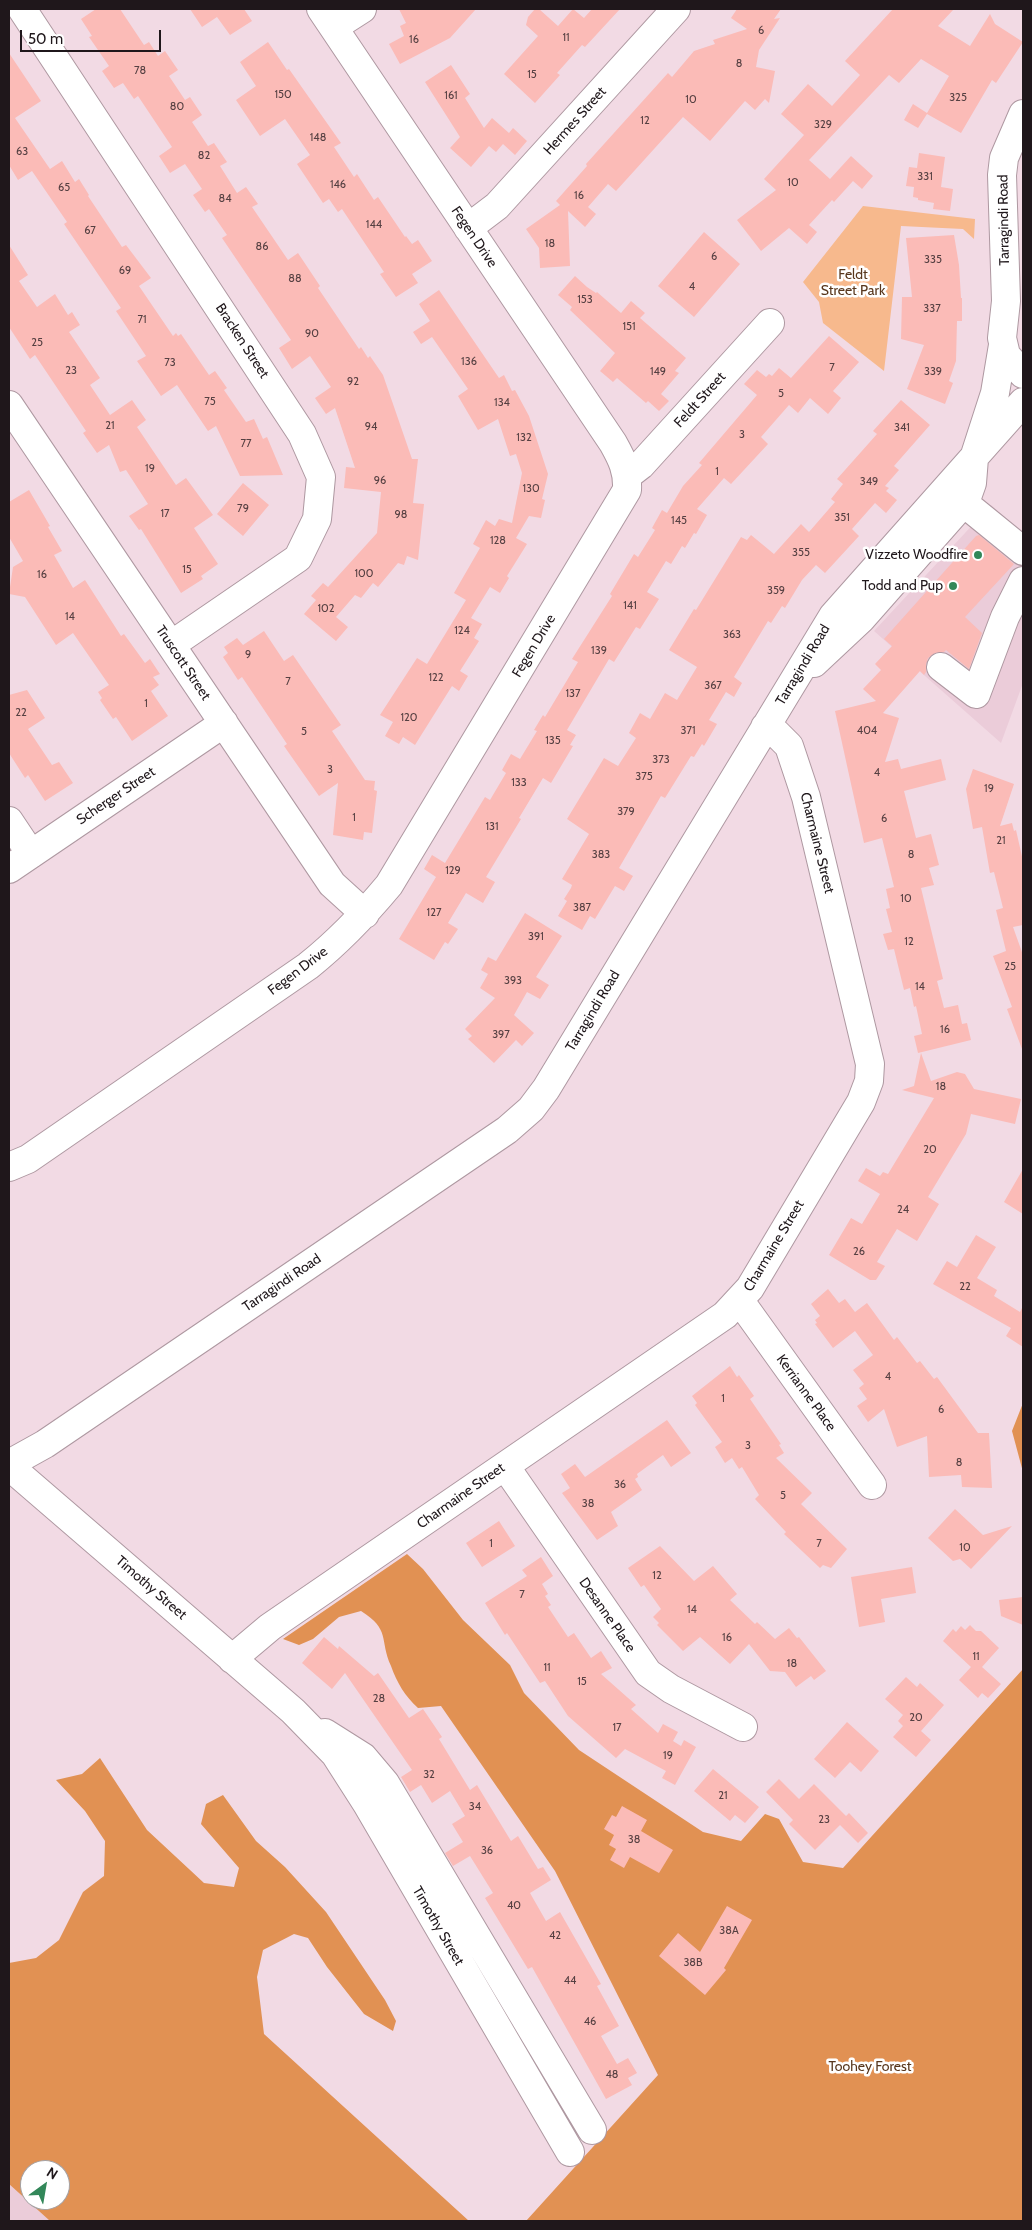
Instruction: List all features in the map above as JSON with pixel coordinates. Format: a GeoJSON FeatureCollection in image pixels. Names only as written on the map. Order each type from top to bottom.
{"type":"FeatureCollection","features":[{"type":"Feature","properties":{"kind":"street"},"geometry":{"type":"LineString","coordinates":[[328,18],[362,9]]}},
{"type":"Feature","properties":{"kind":"street","name":"Hermes Street"},"geometry":{"type":"LineString","coordinates":[[468,228],[498,206],[676,9]]}},
{"type":"Feature","properties":{"kind":"street","name":"Bracken Street"},"geometry":{"type":"LineString","coordinates":[[28,11],[302,434],[321,476],[317,519],[298,558],[171,645]]}},
{"type":"Feature","properties":{"kind":"street","name":"Fegen Drive"},"geometry":{"type":"LineString","coordinates":[[9,1167],[28,1159],[308,966],[327,951],[365,914],[389,885],[621,503],[627,490],[628,475],[613,443],[328,18]]}},
{"type":"Feature","properties":{"kind":"street","name":"Tarragindi Road"},"geometry":{"type":"LineString","coordinates":[[974,458],[1013,343],[1006,301],[1002,176],[1004,158],[1023,114]]}},
{"type":"Feature","properties":{"kind":"street","name":"Feldt Street"},"geometry":{"type":"LineString","coordinates":[[628,475],[641,465],[770,323]]}},
{"type":"Feature","properties":{"kind":"street"},"geometry":{"type":"LineString","coordinates":[[1013,343],[1006,355],[1023,374]]}},
{"type":"Feature","properties":{"kind":"street","name":"Tarragindi Road"},"geometry":{"type":"LineString","coordinates":[[9,1465],[45,1444],[521,1119],[546,1089],[830,621],[844,602],[1023,402]]}},
{"type":"Feature","properties":{"kind":"street","name":"Truscott Street"},"geometry":{"type":"LineString","coordinates":[[9,405],[332,884],[365,914]]}},
{"type":"Feature","properties":{"kind":"street"},"geometry":{"type":"LineString","coordinates":[[795,678],[861,619],[964,503],[971,488],[974,458]]}},
{"type":"Feature","properties":{"kind":"street"},"geometry":{"type":"LineString","coordinates":[[964,503],[1023,552]]}},
{"type":"Feature","properties":{"kind":"street"},"geometry":{"type":"LineString","coordinates":[[940,667],[976,694],[1005,618],[1023,581]]}},
{"type":"Feature","properties":{"kind":"street","name":"Scherger Street"},"geometry":{"type":"LineString","coordinates":[[9,869],[224,723]]}},
{"type":"Feature","properties":{"kind":"street","name":"Charmaine Street"},"geometry":{"type":"LineString","coordinates":[[232,1658],[270,1627],[709,1327],[740,1301],[754,1282],[861,1102],[869,1081],[870,1064],[806,797],[789,746],[776,733],[765,727]]}},
{"type":"Feature","properties":{"kind":"street"},"geometry":{"type":"LineString","coordinates":[[9,821],[31,854]]}},
{"type":"Feature","properties":{"kind":"street","name":"Kerrianne Place"},"geometry":{"type":"LineString","coordinates":[[740,1301],[872,1484]]}},
{"type":"Feature","properties":{"kind":"street","name":"Timothy Street"},"geometry":{"type":"LineString","coordinates":[[9,1465],[293,1711],[335,1754],[570,2152]]}},
{"type":"Feature","properties":{"kind":"street","name":"Desanne Place"},"geometry":{"type":"LineString","coordinates":[[505,1466],[648,1673],[670,1689],[743,1727]]}},
{"type":"Feature","properties":{"kind":"street","name":"Timothy Street"},"geometry":{"type":"LineString","coordinates":[[293,1711],[354,1750],[378,1773],[592,2130]]}},
{"type":"Feature","properties":{"kind":"shaded area"},"geometry":{"type":"Polygon","coordinates":[[[991,505],[1023,533],[1023,683],[1001,743],[874,631],[991,505]]]}},
{"type":"Feature","properties":{"kind":"shaded area"},"geometry":{"type":"Polygon","coordinates":[[[9,2184],[20,2194],[20,2210],[38,2210],[50,2221],[9,2221],[9,2184]]]}},
{"type":"Feature","properties":{"kind":"green space","name":"Feldt Street Park"},"geometry":{"type":"Polygon","coordinates":[[[863,206],[975,219],[974,239],[963,229],[901,226],[884,371],[823,323],[819,302],[803,282],[863,206]]]}},
{"type":"Feature","properties":{"kind":"green space"},"geometry":{"type":"Polygon","coordinates":[[[1023,1403],[1023,1472],[1012,1431],[1023,1403]]]}},
{"type":"Feature","properties":{"kind":"green space","name":"Toohey Forest"},"geometry":{"type":"Polygon","coordinates":[[[407,1554],[423,1569],[463,1620],[510,1665],[524,1693],[579,1750],[703,1832],[741,1841],[765,1814],[779,1819],[803,1862],[843,1868],[1023,1669],[1023,2221],[526,2221],[658,2075],[555,1871],[441,1706],[418,1708],[405,1694],[387,1657],[383,1636],[377,1624],[361,1611],[339,1617],[313,1639],[299,1645],[283,1639],[407,1554]]]}},
{"type":"Feature","properties":{"kind":"green space"},"geometry":{"type":"Polygon","coordinates":[[[100,1758],[147,1830],[204,1883],[234,1887],[239,1868],[201,1824],[206,1804],[223,1795],[256,1841],[285,1867],[326,1912],[385,2000],[396,2021],[393,2031],[364,2014],[327,1967],[308,1938],[294,1934],[263,1950],[257,1977],[264,2034],[469,2221],[50,2221],[38,2210],[70,2210],[70,2160],[20,2160],[20,2194],[9,2184],[9,1963],[36,1958],[59,1940],[83,1892],[104,1876],[105,1841],[85,1811],[56,1780],[82,1774],[100,1758]]]}},
{"type":"Feature","properties":{"kind":"building"},"geometry":{"type":"Polygon","coordinates":[[[96,9],[120,9],[144,45],[149,42],[158,56],[165,51],[178,70],[169,76],[185,100],[190,97],[202,115],[192,122],[208,146],[214,143],[227,162],[220,166],[237,193],[246,187],[258,204],[252,207],[288,260],[298,253],[320,286],[318,288],[359,349],[361,347],[368,358],[370,356],[383,375],[412,459],[418,459],[413,503],[424,504],[418,560],[407,556],[404,565],[398,563],[378,587],[373,583],[361,598],[355,595],[336,617],[348,627],[336,641],[304,614],[316,600],[311,596],[323,583],[328,587],[377,533],[381,492],[344,488],[346,467],[355,468],[335,408],[326,414],[315,398],[331,387],[310,356],[292,369],[279,348],[291,340],[222,238],[227,235],[209,209],[205,212],[193,195],[202,189],[185,164],[170,173],[159,156],[172,147],[138,96],[134,99],[123,83],[114,88],[102,71],[109,66],[89,37],[92,36],[81,19],[96,9]]]}},
{"type":"Feature","properties":{"kind":"building"},"geometry":{"type":"Polygon","coordinates":[[[190,9],[244,9],[252,21],[230,35],[217,17],[202,27],[190,9]]]}},
{"type":"Feature","properties":{"kind":"building"},"geometry":{"type":"Polygon","coordinates":[[[399,9],[476,9],[450,38],[400,64],[389,44],[404,36],[400,26],[406,23],[399,9]]]}},
{"type":"Feature","properties":{"kind":"building"},"geometry":{"type":"Polygon","coordinates":[[[535,9],[539,9],[558,26],[573,9],[584,18],[592,9],[620,9],[585,47],[582,45],[557,73],[560,75],[535,103],[504,74],[538,36],[526,25],[528,17],[535,9]]]}},
{"type":"Feature","properties":{"kind":"building"},"geometry":{"type":"Polygon","coordinates":[[[737,9],[781,9],[774,19],[780,18],[759,50],[756,67],[775,71],[769,103],[765,99],[755,110],[745,101],[710,141],[683,117],[616,191],[608,184],[588,207],[596,214],[585,227],[568,211],[570,266],[540,268],[539,248],[526,229],[560,205],[556,201],[587,166],[586,164],[668,73],[672,77],[694,51],[715,44],[713,40],[747,29],[731,18],[737,9]]]}},
{"type":"Feature","properties":{"kind":"building"},"geometry":{"type":"Polygon","coordinates":[[[893,9],[954,9],[938,26],[970,46],[990,14],[995,24],[1023,42],[996,83],[992,80],[961,133],[927,114],[918,128],[904,120],[913,104],[927,113],[949,76],[921,59],[899,83],[889,75],[809,160],[830,179],[851,156],[873,176],[862,189],[853,181],[834,202],[832,200],[809,225],[817,232],[807,244],[789,228],[761,251],[737,220],[776,190],[764,179],[804,135],[781,114],[808,84],[832,106],[860,75],[845,61],[893,9]]]}},
{"type":"Feature","properties":{"kind":"building"},"geometry":{"type":"Polygon","coordinates":[[[268,42],[341,143],[334,147],[354,177],[357,174],[374,200],[378,197],[405,237],[412,244],[418,240],[432,261],[412,274],[418,283],[396,297],[380,274],[384,272],[342,209],[338,212],[329,199],[323,203],[297,164],[310,155],[285,119],[260,136],[236,100],[256,86],[240,62],[268,42]]]}},
{"type":"Feature","properties":{"kind":"building"},"geometry":{"type":"Polygon","coordinates":[[[9,53],[41,101],[15,118],[50,169],[62,161],[75,182],[79,179],[122,247],[126,245],[151,278],[139,286],[173,336],[176,333],[178,336],[181,334],[209,375],[215,371],[227,388],[224,390],[246,422],[254,419],[263,439],[267,437],[283,475],[240,476],[216,426],[208,431],[177,385],[161,396],[137,361],[146,356],[116,311],[121,308],[64,224],[67,222],[32,171],[18,180],[9,165],[9,53]]]}},
{"type":"Feature","properties":{"kind":"building"},"geometry":{"type":"Polygon","coordinates":[[[451,65],[470,94],[465,98],[484,128],[492,118],[509,133],[513,128],[527,141],[515,155],[503,144],[496,152],[489,146],[471,167],[450,148],[460,137],[425,82],[451,65]]]}},
{"type":"Feature","properties":{"kind":"building"},"geometry":{"type":"Polygon","coordinates":[[[919,153],[945,157],[941,187],[953,189],[950,211],[933,209],[934,203],[918,200],[918,198],[913,197],[914,187],[906,186],[909,167],[917,168],[919,153]]]}},
{"type":"Feature","properties":{"kind":"building"},"geometry":{"type":"Polygon","coordinates":[[[704,232],[740,264],[694,317],[658,286],[704,232]]]}},
{"type":"Feature","properties":{"kind":"building"},"geometry":{"type":"Polygon","coordinates":[[[954,235],[959,265],[962,321],[957,321],[956,361],[949,381],[953,383],[945,404],[907,389],[924,345],[901,339],[902,297],[912,297],[906,238],[954,235]]]}},
{"type":"Feature","properties":{"kind":"building"},"geometry":{"type":"Polygon","coordinates":[[[9,245],[28,275],[19,281],[37,307],[55,294],[68,315],[72,312],[80,325],[69,332],[100,378],[90,385],[110,415],[132,400],[146,420],[137,427],[176,485],[186,478],[213,515],[194,528],[218,564],[201,576],[203,579],[181,593],[141,529],[139,530],[129,516],[148,504],[126,470],[120,472],[109,445],[97,453],[83,433],[86,431],[35,355],[30,359],[9,327],[9,245]]]}},
{"type":"Feature","properties":{"kind":"building"},"geometry":{"type":"Polygon","coordinates":[[[575,276],[621,313],[631,301],[645,313],[640,318],[686,358],[675,371],[679,373],[661,394],[669,401],[659,411],[648,401],[646,403],[617,378],[613,382],[600,371],[615,353],[570,310],[572,307],[558,295],[575,276]]]}},
{"type":"Feature","properties":{"kind":"building"},"geometry":{"type":"Polygon","coordinates":[[[439,290],[499,378],[504,375],[512,391],[515,390],[529,416],[548,474],[542,499],[545,500],[541,518],[529,516],[516,538],[527,544],[507,576],[509,578],[500,593],[490,587],[471,618],[482,624],[474,638],[479,641],[460,671],[468,676],[459,691],[452,686],[415,745],[403,737],[399,744],[385,736],[393,722],[380,715],[417,658],[427,664],[466,600],[454,593],[480,548],[473,544],[486,520],[495,526],[499,519],[512,523],[522,473],[516,454],[510,456],[498,419],[478,430],[458,396],[468,389],[432,337],[421,344],[413,332],[430,321],[419,304],[439,290]]]}},
{"type":"Feature","properties":{"kind":"building"},"geometry":{"type":"Polygon","coordinates":[[[829,336],[859,362],[833,391],[841,398],[828,414],[810,398],[798,413],[789,405],[761,437],[768,444],[731,484],[724,478],[697,509],[707,515],[696,534],[694,533],[685,548],[682,546],[671,564],[666,561],[647,592],[659,599],[640,629],[636,627],[614,662],[609,659],[567,730],[576,735],[570,745],[573,746],[551,783],[543,778],[519,818],[521,819],[486,877],[495,882],[483,903],[466,893],[448,923],[458,929],[448,944],[445,942],[434,960],[399,939],[436,877],[424,869],[432,855],[445,863],[485,797],[490,800],[506,773],[502,770],[511,754],[520,759],[537,731],[534,730],[543,715],[545,717],[578,662],[572,659],[612,596],[610,594],[634,554],[638,557],[655,530],[652,528],[662,510],[667,513],[683,486],[702,465],[699,463],[757,395],[744,384],[757,370],[766,377],[769,374],[772,376],[779,368],[791,378],[829,336]]]}},
{"type":"Feature","properties":{"kind":"building"},"geometry":{"type":"Polygon","coordinates":[[[901,400],[930,425],[894,466],[899,470],[885,486],[889,488],[886,491],[897,500],[886,513],[875,503],[852,529],[859,536],[825,573],[816,565],[802,580],[785,608],[782,606],[771,623],[768,621],[734,677],[742,683],[734,697],[726,692],[709,720],[717,724],[704,746],[702,744],[694,757],[691,756],[665,798],[661,796],[619,868],[633,876],[624,891],[615,886],[595,919],[590,916],[582,930],[558,916],[567,901],[564,899],[572,885],[562,879],[589,834],[567,819],[604,758],[618,766],[636,738],[629,733],[640,713],[650,719],[665,693],[677,700],[697,667],[669,650],[741,537],[747,540],[751,535],[774,554],[801,524],[809,532],[835,502],[831,499],[843,484],[837,479],[877,434],[873,431],[901,400]]]}},
{"type":"Feature","properties":{"kind":"building"},"geometry":{"type":"Polygon","coordinates":[[[243,483],[269,505],[243,536],[217,514],[243,483]]]}},
{"type":"Feature","properties":{"kind":"building"},"geometry":{"type":"Polygon","coordinates":[[[29,490],[62,551],[54,555],[73,588],[85,580],[121,636],[124,634],[145,663],[150,659],[160,674],[153,677],[159,685],[151,691],[168,716],[132,741],[116,717],[113,719],[100,700],[102,698],[98,692],[109,685],[73,633],[56,645],[25,597],[9,594],[13,567],[23,561],[9,537],[9,502],[29,490]]]}},
{"type":"Feature","properties":{"kind":"building"},"geometry":{"type":"Polygon","coordinates":[[[979,535],[1014,564],[965,617],[982,633],[969,669],[946,650],[935,653],[928,658],[924,675],[920,671],[883,713],[899,718],[885,762],[898,759],[901,769],[941,759],[946,780],[904,791],[916,838],[931,834],[939,865],[929,868],[934,885],[921,888],[943,979],[937,981],[944,1008],[958,1005],[962,1024],[967,1023],[971,1040],[918,1053],[914,1036],[922,1034],[916,1006],[914,1007],[910,988],[904,990],[894,949],[888,950],[883,934],[892,932],[886,909],[890,908],[886,889],[894,887],[882,838],[864,843],[835,711],[876,701],[863,689],[881,670],[875,664],[892,646],[884,639],[976,536],[979,535]]]}},
{"type":"Feature","properties":{"kind":"building"},"geometry":{"type":"Polygon","coordinates":[[[264,631],[284,661],[293,655],[341,725],[332,731],[365,780],[375,781],[374,790],[377,791],[372,833],[364,832],[363,840],[333,835],[338,783],[319,796],[284,746],[287,744],[242,677],[238,680],[223,657],[228,653],[224,647],[237,638],[243,645],[264,631]]]}},
{"type":"Feature","properties":{"kind":"building"},"geometry":{"type":"Polygon","coordinates":[[[27,690],[45,718],[28,729],[52,765],[59,762],[73,783],[45,801],[28,775],[25,778],[9,753],[9,695],[27,690]]]}},
{"type":"Feature","properties":{"kind":"building"},"geometry":{"type":"Polygon","coordinates":[[[973,769],[1014,784],[1000,826],[1012,823],[1014,831],[1016,830],[1023,861],[1023,925],[1013,927],[1023,955],[1022,1049],[1007,1009],[1012,1007],[993,956],[1006,951],[996,910],[1003,908],[994,872],[990,873],[982,827],[973,829],[966,789],[973,769]]]}},
{"type":"Feature","properties":{"kind":"building"},"geometry":{"type":"Polygon","coordinates":[[[525,913],[562,936],[536,977],[549,985],[540,999],[527,992],[514,1015],[534,1033],[522,1046],[516,1040],[494,1063],[468,1039],[472,1036],[465,1029],[495,998],[480,988],[488,974],[481,970],[488,957],[496,961],[525,913]]]}},
{"type":"Feature","properties":{"kind":"building"},"geometry":{"type":"Polygon","coordinates":[[[921,1053],[931,1081],[957,1072],[965,1074],[974,1089],[1021,1099],[1015,1124],[971,1114],[966,1134],[928,1197],[939,1204],[917,1241],[897,1229],[877,1262],[885,1266],[876,1280],[870,1280],[829,1255],[851,1218],[862,1224],[880,1194],[858,1181],[866,1168],[880,1176],[883,1172],[888,1174],[934,1098],[902,1090],[914,1086],[921,1053]]]}},
{"type":"Feature","properties":{"kind":"building"},"geometry":{"type":"Polygon","coordinates":[[[1023,1169],[1023,1214],[1004,1202],[1023,1169]]]}},
{"type":"Feature","properties":{"kind":"building"},"geometry":{"type":"Polygon","coordinates":[[[976,1235],[996,1247],[977,1278],[997,1290],[994,1296],[1020,1312],[1023,1306],[1023,1347],[1006,1336],[1011,1328],[933,1284],[947,1261],[957,1267],[976,1235]]]}},
{"type":"Feature","properties":{"kind":"building"},"geometry":{"type":"Polygon","coordinates":[[[828,1289],[839,1303],[845,1299],[855,1312],[867,1303],[894,1340],[897,1337],[917,1363],[920,1361],[934,1379],[937,1377],[978,1433],[989,1433],[992,1488],[962,1487],[961,1475],[929,1477],[927,1436],[897,1447],[884,1409],[868,1422],[857,1406],[867,1399],[859,1388],[864,1384],[853,1370],[873,1355],[855,1331],[833,1348],[815,1324],[817,1323],[815,1320],[820,1316],[811,1304],[828,1289]]]}},
{"type":"Feature","properties":{"kind":"building"},"geometry":{"type":"Polygon","coordinates":[[[730,1366],[754,1396],[750,1399],[781,1444],[779,1445],[784,1453],[776,1458],[812,1493],[801,1504],[847,1549],[831,1568],[823,1565],[820,1568],[784,1534],[786,1532],[755,1499],[759,1495],[742,1467],[739,1469],[732,1458],[725,1463],[715,1447],[722,1442],[695,1405],[697,1403],[692,1396],[730,1366]]]}},
{"type":"Feature","properties":{"kind":"building"},"geometry":{"type":"Polygon","coordinates":[[[667,1420],[691,1453],[671,1467],[663,1455],[637,1474],[638,1477],[635,1479],[642,1490],[611,1512],[618,1526],[597,1540],[562,1493],[570,1488],[561,1474],[575,1464],[585,1477],[667,1420]]]}},
{"type":"Feature","properties":{"kind":"building"},"geometry":{"type":"Polygon","coordinates":[[[955,1509],[983,1535],[1012,1526],[971,1569],[960,1559],[953,1561],[928,1538],[955,1509]]]}},
{"type":"Feature","properties":{"kind":"building"},"geometry":{"type":"Polygon","coordinates":[[[499,1521],[515,1546],[482,1567],[466,1543],[499,1521]]]}},
{"type":"Feature","properties":{"kind":"building"},"geometry":{"type":"Polygon","coordinates":[[[660,1546],[694,1581],[713,1566],[737,1594],[730,1600],[755,1624],[757,1622],[775,1639],[789,1628],[797,1638],[799,1637],[826,1671],[814,1680],[811,1676],[796,1687],[785,1672],[770,1671],[749,1644],[730,1664],[700,1637],[683,1651],[657,1625],[659,1623],[653,1617],[661,1609],[644,1585],[641,1587],[628,1568],[660,1546]]]}},
{"type":"Feature","properties":{"kind":"building"},"geometry":{"type":"Polygon","coordinates":[[[541,1557],[553,1576],[542,1584],[548,1594],[545,1596],[551,1605],[548,1607],[568,1637],[574,1633],[591,1658],[601,1651],[612,1668],[601,1674],[636,1705],[631,1709],[658,1733],[663,1724],[678,1732],[673,1741],[681,1746],[684,1740],[696,1747],[675,1785],[662,1778],[666,1771],[625,1749],[616,1758],[568,1716],[545,1681],[540,1683],[507,1633],[505,1635],[485,1603],[527,1576],[522,1570],[541,1557]]]}},
{"type":"Feature","properties":{"kind":"building"},"geometry":{"type":"Polygon","coordinates":[[[912,1567],[916,1593],[881,1599],[885,1622],[859,1627],[851,1577],[912,1567]]]}},
{"type":"Feature","properties":{"kind":"building"},"geometry":{"type":"Polygon","coordinates":[[[1023,1597],[1023,1625],[1001,1616],[999,1600],[1023,1597]]]}},
{"type":"Feature","properties":{"kind":"building"},"geometry":{"type":"Polygon","coordinates":[[[970,1625],[976,1631],[981,1631],[999,1648],[982,1667],[1001,1684],[988,1698],[982,1693],[978,1698],[959,1680],[971,1667],[943,1641],[953,1629],[956,1632],[961,1626],[965,1630],[970,1625]]]}},
{"type":"Feature","properties":{"kind":"building"},"geometry":{"type":"Polygon","coordinates":[[[324,1637],[338,1649],[339,1646],[374,1676],[378,1673],[409,1718],[423,1709],[442,1737],[439,1739],[470,1790],[477,1785],[511,1841],[518,1836],[538,1869],[543,1867],[551,1880],[530,1893],[546,1921],[560,1912],[601,1984],[597,1986],[619,2026],[601,2036],[617,2064],[628,2058],[637,2073],[628,2078],[632,2085],[606,2099],[532,1967],[528,1969],[485,1898],[493,1893],[470,1856],[453,1866],[445,1853],[463,1842],[452,1824],[465,1816],[450,1791],[432,1803],[421,1785],[410,1792],[401,1777],[412,1770],[345,1673],[332,1689],[302,1663],[324,1637]]]}},
{"type":"Feature","properties":{"kind":"building"},"geometry":{"type":"Polygon","coordinates":[[[906,1677],[917,1687],[920,1683],[944,1705],[921,1731],[931,1740],[916,1757],[893,1737],[903,1726],[898,1721],[903,1715],[885,1699],[906,1677]]]}},
{"type":"Feature","properties":{"kind":"building"},"geometry":{"type":"Polygon","coordinates":[[[847,1722],[879,1751],[861,1772],[850,1762],[835,1778],[814,1759],[847,1722]]]}},
{"type":"Feature","properties":{"kind":"building"},"geometry":{"type":"Polygon","coordinates":[[[713,1769],[759,1807],[745,1823],[735,1815],[730,1821],[694,1791],[713,1769]]]}},
{"type":"Feature","properties":{"kind":"building"},"geometry":{"type":"Polygon","coordinates":[[[779,1779],[799,1799],[814,1784],[846,1816],[849,1813],[868,1833],[858,1843],[840,1825],[815,1850],[789,1824],[793,1820],[766,1792],[779,1779]]]}},
{"type":"Feature","properties":{"kind":"building"},"geometry":{"type":"Polygon","coordinates":[[[622,1806],[647,1820],[641,1831],[673,1850],[659,1873],[630,1857],[624,1868],[610,1860],[616,1849],[609,1845],[614,1835],[604,1829],[612,1815],[616,1817],[622,1806]]]}},
{"type":"Feature","properties":{"kind":"building"},"geometry":{"type":"Polygon","coordinates":[[[727,1906],[752,1920],[724,1968],[726,1970],[705,1995],[659,1956],[678,1933],[700,1952],[727,1906]]]}},
{"type":"Feature","properties":{"kind":"place","name":"Vizzeto Woodfire"},"geometry":{"type":"Point","coordinates":[978,555]}},
{"type":"Feature","properties":{"kind":"place","name":"Todd and Pup"},"geometry":{"type":"Point","coordinates":[953,586]}}]}
